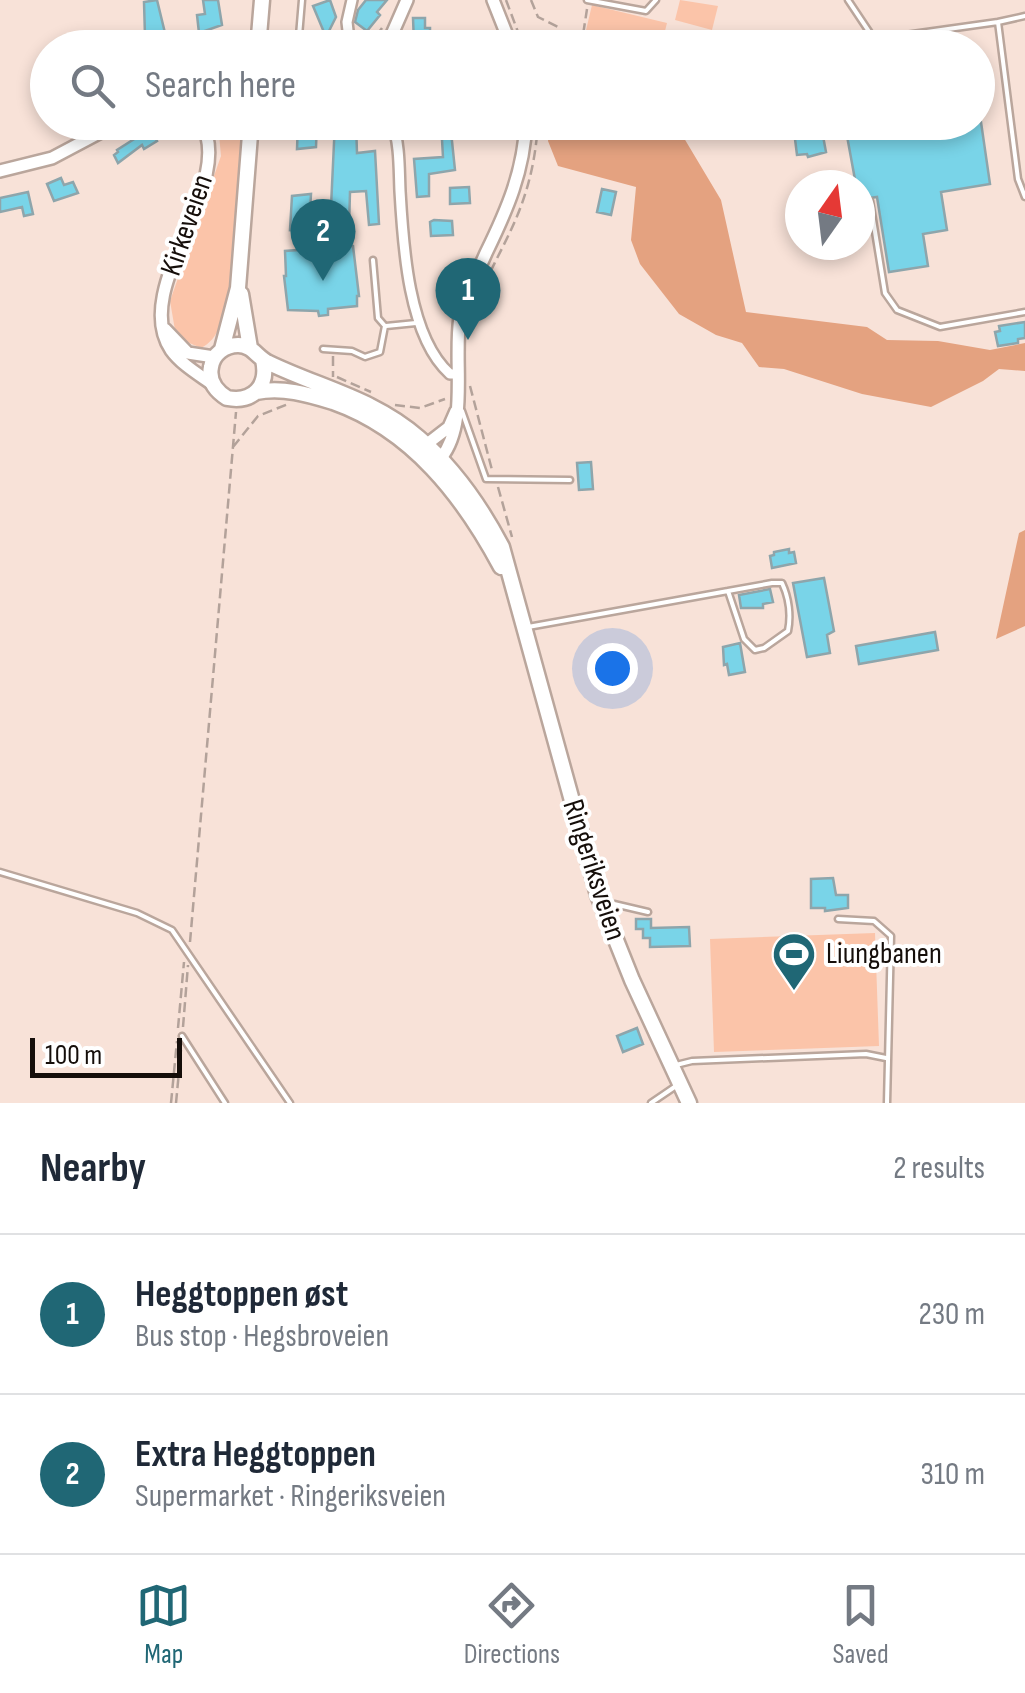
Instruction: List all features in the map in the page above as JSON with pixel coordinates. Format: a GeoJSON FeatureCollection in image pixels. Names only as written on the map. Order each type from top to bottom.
{"type":"FeatureCollection","features":[{"type":"Feature","properties":{"kind":"main road"},"geometry":{"type":"LineString","coordinates":[[260,30],[262,0]]}},
{"type":"Feature","properties":{"kind":"main road"},"geometry":{"type":"LineString","coordinates":[[218,353],[235,345],[250,348],[262,360],[265,377],[256,392],[234,400],[221,394],[212,384],[210,370],[238,288],[250,140]]}},
{"type":"Feature","properties":{"kind":"main road"},"geometry":{"type":"LineString","coordinates":[[238,288],[250,348]]}},
{"type":"Feature","properties":{"kind":"main road","name":"Ringeriksveien"},"geometry":{"type":"LineString","coordinates":[[262,360],[332,382],[385,413],[426,452],[507,576]]}},
{"type":"Feature","properties":{"kind":"main road","name":"Ringeriksveien"},"geometry":{"type":"LineString","coordinates":[[256,392],[287,390],[344,406],[441,458],[466,488],[502,547],[603,908],[689,1103]]}},
{"type":"Feature","properties":{"kind":"street"},"geometry":{"type":"LineString","coordinates":[[348,30],[352,0]]}},
{"type":"Feature","properties":{"kind":"street"},"geometry":{"type":"LineString","coordinates":[[394,30],[407,0]]}},
{"type":"Feature","properties":{"kind":"street"},"geometry":{"type":"LineString","coordinates":[[493,0],[505,30]]}},
{"type":"Feature","properties":{"kind":"street"},"geometry":{"type":"LineString","coordinates":[[0,171],[54,157],[86,140]]}},
{"type":"Feature","properties":{"kind":"street","name":"Kirkeveien"},"geometry":{"type":"LineString","coordinates":[[165,329],[164,294],[210,155],[209,140]]}},
{"type":"Feature","properties":{"kind":"street"},"geometry":{"type":"LineString","coordinates":[[396,140],[402,228],[411,284],[435,359],[450,374],[456,374]]}},
{"type":"Feature","properties":{"kind":"street"},"geometry":{"type":"LineString","coordinates":[[441,458],[454,436],[461,312],[518,180],[524,140]]}},
{"type":"Feature","properties":{"kind":"street"},"geometry":{"type":"LineString","coordinates":[[165,329],[188,353],[218,353]]}},
{"type":"Feature","properties":{"kind":"street"},"geometry":{"type":"LineString","coordinates":[[165,329],[164,337],[177,357],[212,384]]}},
{"type":"Feature","properties":{"kind":"street"},"geometry":{"type":"LineString","coordinates":[[426,452],[448,427],[454,403]]}},
{"type":"Feature","properties":{"kind":"lane"},"geometry":{"type":"LineString","coordinates":[[300,30],[302,0]]}},
{"type":"Feature","properties":{"kind":"lane"},"geometry":{"type":"LineString","coordinates":[[588,0],[646,11],[656,0]]}},
{"type":"Feature","properties":{"kind":"lane"},"geometry":{"type":"LineString","coordinates":[[848,0],[868,30]]}},
{"type":"Feature","properties":{"kind":"lane"},"geometry":{"type":"LineString","coordinates":[[941,30],[1025,16]]}},
{"type":"Feature","properties":{"kind":"lane"},"geometry":{"type":"LineString","coordinates":[[998,22],[1018,179],[1025,196]]}},
{"type":"Feature","properties":{"kind":"lane"},"geometry":{"type":"LineString","coordinates":[[875,232],[885,293],[897,310],[940,327],[1025,312]]}},
{"type":"Feature","properties":{"kind":"lane"},"geometry":{"type":"LineString","coordinates":[[373,260],[378,318],[385,326]]}},
{"type":"Feature","properties":{"kind":"lane"},"geometry":{"type":"LineString","coordinates":[[385,326],[421,322]]}},
{"type":"Feature","properties":{"kind":"lane"},"geometry":{"type":"LineString","coordinates":[[324,350],[352,351],[364,357],[377,355],[385,326]]}},
{"type":"Feature","properties":{"kind":"lane"},"geometry":{"type":"LineString","coordinates":[[454,403],[470,430],[486,479],[570,480]]}},
{"type":"Feature","properties":{"kind":"lane"},"geometry":{"type":"LineString","coordinates":[[523,629],[728,591],[782,583],[790,612],[788,631],[764,648],[750,649],[728,591]]}},
{"type":"Feature","properties":{"kind":"lane"},"geometry":{"type":"LineString","coordinates":[[0,872],[157,920],[172,930],[290,1103]]}},
{"type":"Feature","properties":{"kind":"lane"},"geometry":{"type":"LineString","coordinates":[[603,908],[614,904],[648,912]]}},
{"type":"Feature","properties":{"kind":"lane"},"geometry":{"type":"LineString","coordinates":[[838,919],[874,921],[891,936],[887,1103]]}},
{"type":"Feature","properties":{"kind":"lane"},"geometry":{"type":"LineString","coordinates":[[182,1036],[225,1103]]}},
{"type":"Feature","properties":{"kind":"lane"},"geometry":{"type":"LineString","coordinates":[[672,1066],[717,1060],[866,1054],[888,1058]]}},
{"type":"Feature","properties":{"kind":"lane"},"geometry":{"type":"LineString","coordinates":[[650,1103],[680,1084]]}},
{"type":"Feature","properties":{"kind":"path"},"geometry":{"type":"LineString","coordinates":[[506,0],[517,30]]}},
{"type":"Feature","properties":{"kind":"path"},"geometry":{"type":"LineString","coordinates":[[531,0],[538,17],[559,30]]}},
{"type":"Feature","properties":{"kind":"path"},"geometry":{"type":"LineString","coordinates":[[583,30],[588,0]]}},
{"type":"Feature","properties":{"kind":"path"},"geometry":{"type":"LineString","coordinates":[[380,30],[386,20]]}},
{"type":"Feature","properties":{"kind":"path"},"geometry":{"type":"LineString","coordinates":[[470,331],[482,292],[526,194],[537,140]]}},
{"type":"Feature","properties":{"kind":"path"},"geometry":{"type":"LineString","coordinates":[[333,350],[332,382],[341,378],[388,402],[420,408],[454,403]]}},
{"type":"Feature","properties":{"kind":"path"},"geometry":{"type":"LineString","coordinates":[[471,394],[512,541]]}},
{"type":"Feature","properties":{"kind":"path"},"geometry":{"type":"LineString","coordinates":[[173,1103],[234,400]]}},
{"type":"Feature","properties":{"kind":"path"},"geometry":{"type":"LineString","coordinates":[[232,448],[264,412],[294,404]]}},
{"type":"Feature","properties":{"kind":"path"},"geometry":{"type":"LineString","coordinates":[[173,1103],[188,950]]}},
{"type":"Feature","properties":{"kind":"shaded area"},"geometry":{"type":"Polygon","coordinates":[[[680,0],[718,6],[712,30],[675,20],[680,0]]]}},
{"type":"Feature","properties":{"kind":"shaded area"},"geometry":{"type":"Polygon","coordinates":[[[592,5],[667,23],[665,30],[586,30],[592,5]]]}},
{"type":"Feature","properties":{"kind":"shaded area"},"geometry":{"type":"Polygon","coordinates":[[[220,140],[242,140],[228,300],[216,334],[201,348],[180,339],[170,301],[221,156],[220,140]]]}},
{"type":"Feature","properties":{"kind":"shaded area"},"geometry":{"type":"Polygon","coordinates":[[[685,140],[721,200],[746,312],[867,327],[887,340],[938,341],[990,350],[1025,343],[1025,371],[999,369],[931,407],[862,394],[784,369],[759,367],[742,343],[716,335],[679,314],[640,264],[631,240],[636,187],[558,166],[548,141],[685,140]]]}},
{"type":"Feature","properties":{"kind":"shaded area"},"geometry":{"type":"Polygon","coordinates":[[[1025,530],[1025,626],[996,639],[1019,533],[1025,530]]]}},
{"type":"Feature","properties":{"kind":"shaded area","name":"Liungbanen"},"geometry":{"type":"Polygon","coordinates":[[[875,933],[879,1046],[714,1052],[710,939],[875,933]]]}},
{"type":"Feature","properties":{"kind":"building"},"geometry":{"type":"Polygon","coordinates":[[[157,0],[164,30],[145,30],[144,2],[157,0]]]}},
{"type":"Feature","properties":{"kind":"building"},"geometry":{"type":"Polygon","coordinates":[[[203,0],[218,0],[222,25],[199,30],[197,15],[205,14],[203,0]]]}},
{"type":"Feature","properties":{"kind":"building"},"geometry":{"type":"Polygon","coordinates":[[[330,0],[336,17],[330,30],[323,30],[313,6],[330,0]]]}},
{"type":"Feature","properties":{"kind":"building"},"geometry":{"type":"Polygon","coordinates":[[[366,0],[387,0],[368,30],[355,22],[366,0]]]}},
{"type":"Feature","properties":{"kind":"building"},"geometry":{"type":"Polygon","coordinates":[[[413,18],[425,18],[425,28],[430,28],[430,30],[413,30],[413,18]]]}},
{"type":"Feature","properties":{"kind":"building"},"geometry":{"type":"Polygon","coordinates":[[[133,140],[157,141],[144,149],[142,145],[118,163],[114,155],[133,140]]]}},
{"type":"Feature","properties":{"kind":"building"},"geometry":{"type":"Polygon","coordinates":[[[297,140],[316,140],[316,147],[297,149],[297,140]]]}},
{"type":"Feature","properties":{"kind":"building"},"geometry":{"type":"Polygon","coordinates":[[[334,140],[357,140],[357,153],[375,151],[379,224],[369,225],[366,191],[350,192],[349,227],[330,228],[334,140]]]}},
{"type":"Feature","properties":{"kind":"building"},"geometry":{"type":"Polygon","coordinates":[[[442,140],[452,140],[455,170],[429,174],[429,196],[417,197],[414,159],[443,157],[442,140]]]}},
{"type":"Feature","properties":{"kind":"building"},"geometry":{"type":"Polygon","coordinates":[[[795,140],[824,140],[826,152],[808,157],[797,155],[795,140]]]}},
{"type":"Feature","properties":{"kind":"building"},"geometry":{"type":"Polygon","coordinates":[[[848,140],[984,140],[990,184],[941,192],[947,230],[923,234],[928,266],[889,272],[875,170],[853,170],[848,140]]]}},
{"type":"Feature","properties":{"kind":"building"},"geometry":{"type":"Polygon","coordinates":[[[61,178],[64,185],[73,182],[78,193],[54,201],[47,184],[61,178]]]}},
{"type":"Feature","properties":{"kind":"building"},"geometry":{"type":"Polygon","coordinates":[[[469,187],[470,203],[450,204],[450,188],[469,187]]]}},
{"type":"Feature","properties":{"kind":"building"},"geometry":{"type":"Polygon","coordinates":[[[602,189],[616,192],[611,215],[597,212],[602,189]]]}},
{"type":"Feature","properties":{"kind":"building"},"geometry":{"type":"Polygon","coordinates":[[[28,192],[33,214],[24,216],[22,207],[0,212],[0,198],[28,192]]]}},
{"type":"Feature","properties":{"kind":"building"},"geometry":{"type":"Polygon","coordinates":[[[311,194],[309,228],[290,230],[292,196],[311,194]]]}},
{"type":"Feature","properties":{"kind":"building"},"geometry":{"type":"Polygon","coordinates":[[[452,221],[453,235],[431,236],[430,222],[452,221]]]}},
{"type":"Feature","properties":{"kind":"building"},"geometry":{"type":"Polygon","coordinates":[[[353,246],[357,306],[328,309],[328,315],[319,316],[318,311],[288,310],[285,251],[353,246]]]}},
{"type":"Feature","properties":{"kind":"building"},"geometry":{"type":"Polygon","coordinates":[[[1025,322],[1025,338],[998,346],[995,332],[1000,331],[999,326],[1025,322]]]}},
{"type":"Feature","properties":{"kind":"building"},"geometry":{"type":"Polygon","coordinates":[[[591,462],[593,489],[579,490],[577,463],[591,462]]]}},
{"type":"Feature","properties":{"kind":"building"},"geometry":{"type":"Polygon","coordinates":[[[789,549],[789,553],[794,552],[796,563],[772,568],[770,556],[789,549]]]}},
{"type":"Feature","properties":{"kind":"building"},"geometry":{"type":"Polygon","coordinates":[[[824,578],[834,631],[827,635],[830,653],[807,657],[793,583],[824,578]]]}},
{"type":"Feature","properties":{"kind":"building"},"geometry":{"type":"Polygon","coordinates":[[[770,589],[773,602],[763,604],[763,608],[741,608],[739,595],[770,589]]]}},
{"type":"Feature","properties":{"kind":"building"},"geometry":{"type":"Polygon","coordinates":[[[935,632],[938,650],[859,664],[856,646],[935,632]]]}},
{"type":"Feature","properties":{"kind":"building"},"geometry":{"type":"Polygon","coordinates":[[[740,643],[745,672],[729,675],[723,647],[740,643]]]}},
{"type":"Feature","properties":{"kind":"building"},"geometry":{"type":"Polygon","coordinates":[[[833,878],[836,895],[848,895],[848,908],[811,908],[811,879],[833,878]]]}},
{"type":"Feature","properties":{"kind":"building"},"geometry":{"type":"Polygon","coordinates":[[[636,919],[651,919],[651,928],[689,927],[690,946],[650,947],[650,938],[643,938],[643,929],[636,929],[636,919]]]}},
{"type":"Feature","properties":{"kind":"building"},"geometry":{"type":"Polygon","coordinates":[[[637,1028],[643,1044],[623,1052],[617,1036],[637,1028]]]}},
{"type":"Feature","properties":{"kind":"place","name":"Extra Heggtoppen"},"geometry":{"type":"Point","coordinates":[323,281]}},
{"type":"Feature","properties":{"kind":"place","name":"Heggtoppen øst"},"geometry":{"type":"Point","coordinates":[468,340]}},
{"type":"Feature","properties":{"kind":"place","name":"Liungbanen"},"geometry":{"type":"Point","coordinates":[794,992]}}]}
